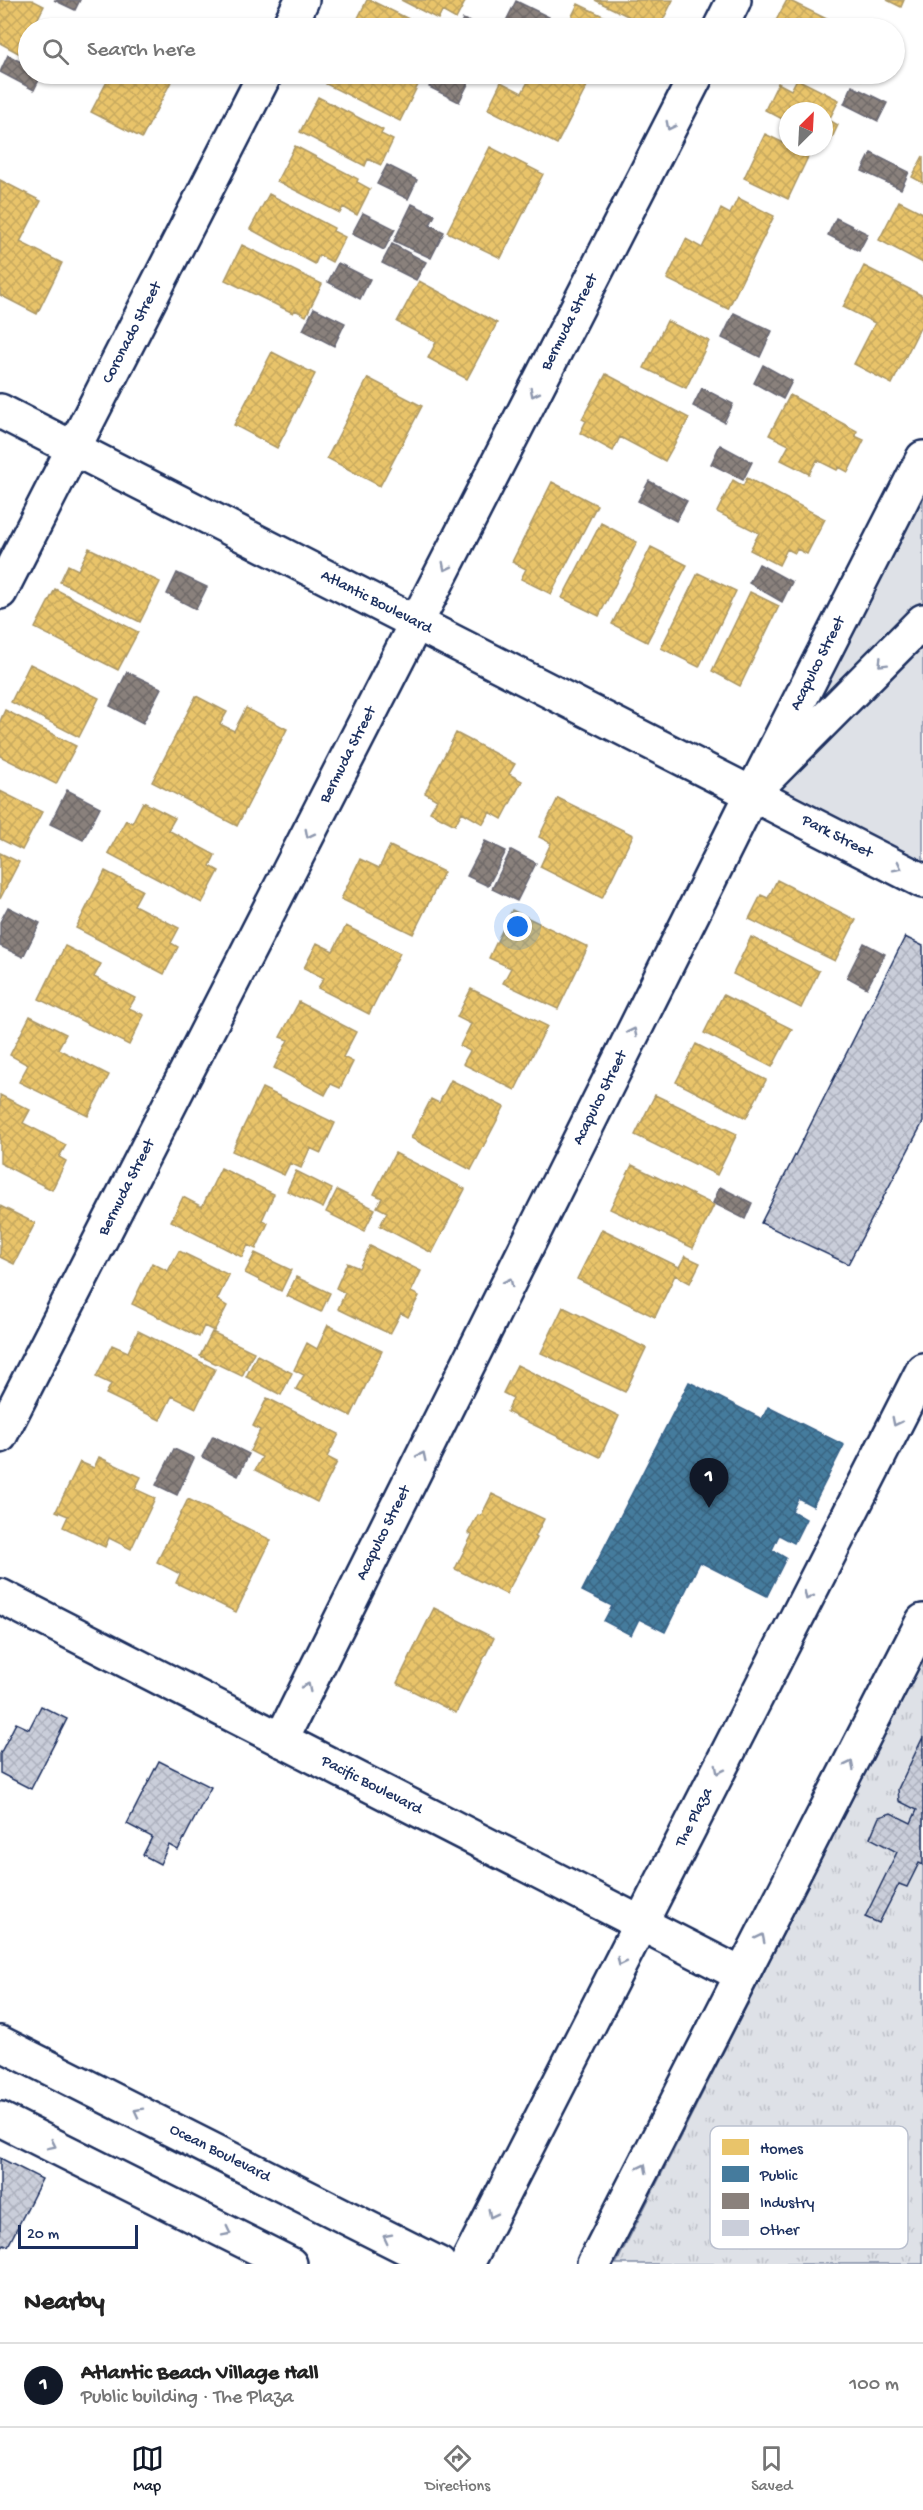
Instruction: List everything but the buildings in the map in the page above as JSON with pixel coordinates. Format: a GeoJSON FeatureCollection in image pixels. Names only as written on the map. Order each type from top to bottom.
{"type":"FeatureCollection","features":[{"type":"Feature","properties":{"kind":"main road"},"geometry":{"type":"LineString","coordinates":[[293,18],[302,0]]}},
{"type":"Feature","properties":{"kind":"main road"},"geometry":{"type":"LineString","coordinates":[[725,18],[734,0]]}},
{"type":"Feature","properties":{"kind":"main road","name":"Coronado Street"},"geometry":{"type":"LineString","coordinates":[[0,592],[260,84]]}},
{"type":"Feature","properties":{"kind":"main road","name":"Bermuda Street"},"geometry":{"type":"LineString","coordinates":[[0,1436],[692,84]]}},
{"type":"Feature","properties":{"kind":"main road","name":"Atlantic Boulevard"},"geometry":{"type":"LineString","coordinates":[[0,411],[753,792]]}},
{"type":"Feature","properties":{"kind":"main road","name":"Acapulco Street"},"geometry":{"type":"LineString","coordinates":[[281,1740],[753,792],[923,458]]}},
{"type":"Feature","properties":{"kind":"main road"},"geometry":{"type":"LineString","coordinates":[[753,792],[923,621]]}},
{"type":"Feature","properties":{"kind":"main road","name":"Park Street"},"geometry":{"type":"LineString","coordinates":[[753,792],[923,880]]}},
{"type":"Feature","properties":{"kind":"main road","name":"The Plaza"},"geometry":{"type":"LineString","coordinates":[[467,2264],[923,1370]]}},
{"type":"Feature","properties":{"kind":"main road","name":"Pacific Boulevard"},"geometry":{"type":"LineString","coordinates":[[0,1596],[742,1975]]}},
{"type":"Feature","properties":{"kind":"main road"},"geometry":{"type":"LineString","coordinates":[[594,2264],[923,1621]]}},
{"type":"Feature","properties":{"kind":"main road","name":"Ocean Boulevard"},"geometry":{"type":"LineString","coordinates":[[0,2043],[439,2264]]}},
{"type":"Feature","properties":{"kind":"main road"},"geometry":{"type":"LineString","coordinates":[[0,2119],[290,2264]]}},
{"type":"Feature","properties":{"kind":"green space"},"geometry":{"type":"Polygon","coordinates":[[[923,459],[923,881],[753,792],[923,459]]]}},
{"type":"Feature","properties":{"kind":"green space"},"geometry":{"type":"Polygon","coordinates":[[[923,1658],[923,2264],[616,2264],[923,1658]]]}},
{"type":"Feature","properties":{"kind":"place","name":"Atlantic Beach Village Hall"},"geometry":{"type":"Point","coordinates":[709,1508]}}]}
